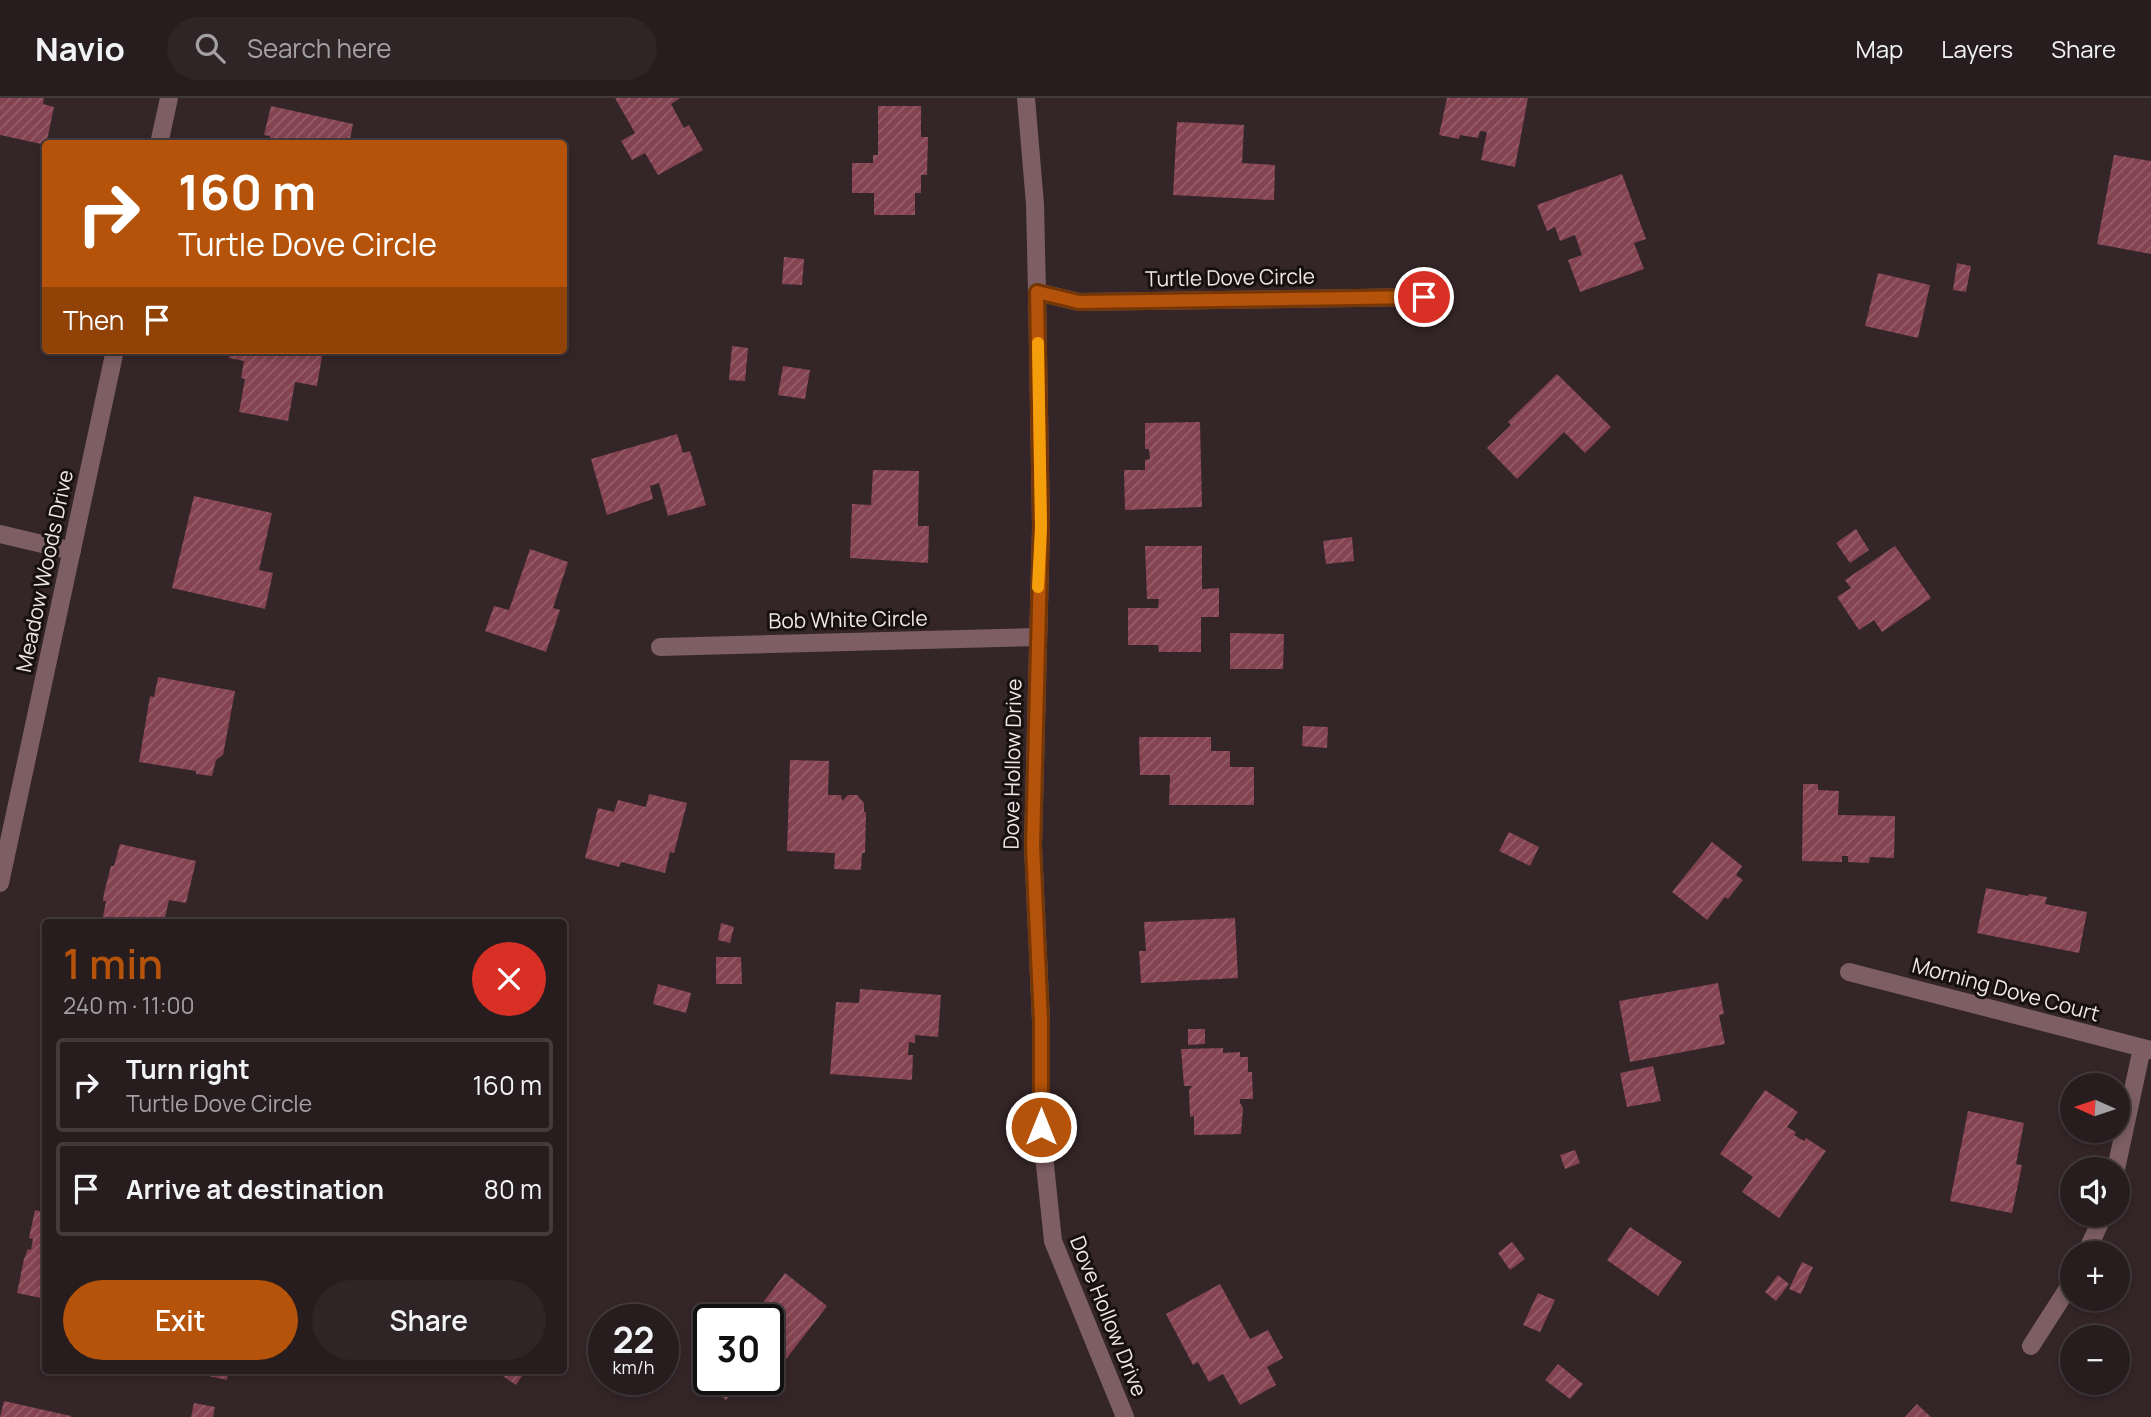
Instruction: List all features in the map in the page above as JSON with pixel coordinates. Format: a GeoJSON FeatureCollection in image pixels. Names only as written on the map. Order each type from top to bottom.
{"type":"FeatureCollection","features":[{"type":"Feature","properties":{"kind":"street"},"geometry":{"type":"LineString","coordinates":[[160,140],[169,98]]}},
{"type":"Feature","properties":{"kind":"street","name":"Dove Hollow Drive"},"geometry":{"type":"LineString","coordinates":[[1026,98],[1035,204],[1041,527],[1033,846],[1041,1021],[1041,1127],[1053,1241],[1125,1417]]}},
{"type":"Feature","properties":{"kind":"street","name":"Turtle Dove Circle"},"geometry":{"type":"LineString","coordinates":[[1037,292],[1079,302],[1424,297]]}},
{"type":"Feature","properties":{"kind":"street","name":"Meadow Woods Drive"},"geometry":{"type":"LineString","coordinates":[[0,883],[114,354]]}},
{"type":"Feature","properties":{"kind":"street"},"geometry":{"type":"LineString","coordinates":[[0,534],[72,551]]}},
{"type":"Feature","properties":{"kind":"street","name":"Bob White Circle"},"geometry":{"type":"LineString","coordinates":[[660,647],[1037,637]]}},
{"type":"Feature","properties":{"kind":"street","name":"Morning Dove Court"},"geometry":{"type":"LineString","coordinates":[[1850,972],[2146,1049]]}},
{"type":"Feature","properties":{"kind":"street"},"geometry":{"type":"LineString","coordinates":[[2119,1157],[2146,1049]]}},
{"type":"Feature","properties":{"kind":"street"},"geometry":{"type":"LineString","coordinates":[[2031,1346],[2060,1301]]}},
{"type":"Feature","properties":{"kind":"building"},"geometry":{"type":"Polygon","coordinates":[[[0,98],[44,98],[43,104],[54,107],[47,140],[42,140],[42,144],[0,135],[0,98]]]}},
{"type":"Feature","properties":{"kind":"building"},"geometry":{"type":"Polygon","coordinates":[[[615,98],[680,98],[671,104],[684,128],[689,125],[703,150],[658,175],[645,153],[632,160],[621,141],[635,133],[615,98]]]}},
{"type":"Feature","properties":{"kind":"building"},"geometry":{"type":"Polygon","coordinates":[[[1447,98],[1528,98],[1515,167],[1481,160],[1487,132],[1480,131],[1478,138],[1460,135],[1459,139],[1439,135],[1447,98]]]}},
{"type":"Feature","properties":{"kind":"building"},"geometry":{"type":"Polygon","coordinates":[[[271,106],[353,124],[350,140],[270,140],[270,136],[264,135],[271,106]]]}},
{"type":"Feature","properties":{"kind":"building"},"geometry":{"type":"Polygon","coordinates":[[[878,106],[921,106],[921,137],[928,137],[927,175],[921,175],[921,193],[915,193],[915,215],[874,215],[874,193],[852,193],[852,163],[873,163],[873,155],[878,155],[878,106]]]}},
{"type":"Feature","properties":{"kind":"building"},"geometry":{"type":"Polygon","coordinates":[[[1177,122],[1244,125],[1242,163],[1275,165],[1274,200],[1173,195],[1177,122]]]}},
{"type":"Feature","properties":{"kind":"building"},"geometry":{"type":"Polygon","coordinates":[[[2114,155],[2151,161],[2151,254],[2097,244],[2114,155]]]}},
{"type":"Feature","properties":{"kind":"building"},"geometry":{"type":"Polygon","coordinates":[[[1622,174],[1646,239],[1634,243],[1644,269],[1580,292],[1568,260],[1582,255],[1575,235],[1560,241],[1555,227],[1547,231],[1537,205],[1622,174]]]}},
{"type":"Feature","properties":{"kind":"building"},"geometry":{"type":"Polygon","coordinates":[[[784,257],[804,259],[802,285],[782,284],[784,257]]]}},
{"type":"Feature","properties":{"kind":"building"},"geometry":{"type":"Polygon","coordinates":[[[1957,263],[1971,266],[1966,292],[1953,290],[1957,263]]]}},
{"type":"Feature","properties":{"kind":"building"},"geometry":{"type":"Polygon","coordinates":[[[1878,273],[1930,285],[1918,338],[1865,326],[1878,273]]]}},
{"type":"Feature","properties":{"kind":"building"},"geometry":{"type":"Polygon","coordinates":[[[732,346],[748,348],[745,381],[729,380],[732,346]]]}},
{"type":"Feature","properties":{"kind":"building"},"geometry":{"type":"Polygon","coordinates":[[[230,354],[322,356],[317,386],[295,382],[288,421],[239,412],[245,379],[241,378],[244,361],[229,358],[230,354]]]}},
{"type":"Feature","properties":{"kind":"building"},"geometry":{"type":"Polygon","coordinates":[[[783,366],[810,370],[805,399],[778,395],[783,366]]]}},
{"type":"Feature","properties":{"kind":"building"},"geometry":{"type":"Polygon","coordinates":[[[1557,374],[1611,427],[1585,453],[1564,432],[1517,479],[1487,448],[1511,425],[1508,422],[1557,374]]]}},
{"type":"Feature","properties":{"kind":"building"},"geometry":{"type":"Polygon","coordinates":[[[1200,422],[1202,507],[1125,510],[1124,470],[1145,470],[1145,460],[1150,459],[1149,449],[1145,449],[1145,423],[1200,422]]]}},
{"type":"Feature","properties":{"kind":"building"},"geometry":{"type":"Polygon","coordinates":[[[677,434],[683,453],[690,451],[706,505],[668,516],[659,483],[650,486],[653,499],[607,515],[591,459],[677,434]]]}},
{"type":"Feature","properties":{"kind":"building"},"geometry":{"type":"Polygon","coordinates":[[[873,470],[919,471],[918,526],[929,526],[928,563],[850,558],[852,504],[871,505],[873,470]]]}},
{"type":"Feature","properties":{"kind":"building"},"geometry":{"type":"Polygon","coordinates":[[[194,496],[272,513],[259,570],[273,573],[265,609],[172,588],[194,496]]]}},
{"type":"Feature","properties":{"kind":"building"},"geometry":{"type":"Polygon","coordinates":[[[1856,529],[1869,550],[1850,563],[1836,543],[1856,529]]]}},
{"type":"Feature","properties":{"kind":"building"},"geometry":{"type":"Polygon","coordinates":[[[1352,537],[1354,561],[1326,564],[1323,541],[1352,537]]]}},
{"type":"Feature","properties":{"kind":"building"},"geometry":{"type":"Polygon","coordinates":[[[1145,546],[1202,546],[1202,589],[1219,588],[1219,617],[1201,617],[1201,652],[1159,652],[1158,645],[1128,645],[1128,608],[1158,608],[1159,599],[1147,599],[1145,546]]]}},
{"type":"Feature","properties":{"kind":"building"},"geometry":{"type":"Polygon","coordinates":[[[1895,546],[1931,598],[1882,632],[1874,620],[1859,630],[1837,597],[1851,588],[1845,580],[1895,546]]]}},
{"type":"Feature","properties":{"kind":"building"},"geometry":{"type":"Polygon","coordinates":[[[530,549],[568,562],[553,608],[560,610],[546,652],[485,631],[494,606],[509,610],[530,549]]]}},
{"type":"Feature","properties":{"kind":"building"},"geometry":{"type":"Polygon","coordinates":[[[1230,633],[1284,634],[1283,669],[1230,669],[1230,633]]]}},
{"type":"Feature","properties":{"kind":"building"},"geometry":{"type":"Polygon","coordinates":[[[158,677],[235,691],[223,755],[216,760],[212,776],[139,762],[150,696],[154,697],[158,677]]]}},
{"type":"Feature","properties":{"kind":"building"},"geometry":{"type":"Polygon","coordinates":[[[1303,726],[1328,727],[1327,748],[1302,746],[1303,726]]]}},
{"type":"Feature","properties":{"kind":"building"},"geometry":{"type":"Polygon","coordinates":[[[1139,737],[1211,737],[1211,751],[1230,751],[1230,767],[1254,767],[1254,805],[1169,805],[1170,775],[1140,775],[1139,737]]]}},
{"type":"Feature","properties":{"kind":"building"},"geometry":{"type":"Polygon","coordinates":[[[790,760],[829,761],[828,795],[841,795],[842,801],[848,795],[857,795],[864,803],[865,853],[862,853],[861,870],[834,869],[835,853],[787,851],[790,760]]]}},
{"type":"Feature","properties":{"kind":"building"},"geometry":{"type":"Polygon","coordinates":[[[1803,784],[1818,784],[1818,790],[1839,791],[1838,815],[1895,816],[1894,858],[1870,857],[1869,863],[1848,862],[1848,856],[1842,856],[1842,862],[1802,861],[1803,784]]]}},
{"type":"Feature","properties":{"kind":"building"},"geometry":{"type":"Polygon","coordinates":[[[649,794],[687,803],[674,853],[670,852],[665,873],[621,862],[619,867],[585,858],[598,808],[614,812],[618,800],[646,807],[649,794]]]}},
{"type":"Feature","properties":{"kind":"building"},"geometry":{"type":"Polygon","coordinates":[[[1509,832],[1539,847],[1530,866],[1499,851],[1509,832]]]}},
{"type":"Feature","properties":{"kind":"building"},"geometry":{"type":"Polygon","coordinates":[[[1712,842],[1742,866],[1736,875],[1743,880],[1707,920],[1672,892],[1712,842]]]}},
{"type":"Feature","properties":{"kind":"building"},"geometry":{"type":"Polygon","coordinates":[[[120,844],[196,861],[186,903],[169,900],[165,919],[103,919],[106,901],[103,901],[104,893],[111,866],[114,866],[120,844]]]}},
{"type":"Feature","properties":{"kind":"building"},"geometry":{"type":"Polygon","coordinates":[[[1986,888],[2047,897],[2045,904],[2087,912],[2079,953],[1977,933],[1986,888]]]}},
{"type":"Feature","properties":{"kind":"building"},"geometry":{"type":"Polygon","coordinates":[[[1235,918],[1238,978],[1141,983],[1139,951],[1146,951],[1144,922],[1235,918]]]}},
{"type":"Feature","properties":{"kind":"building"},"geometry":{"type":"Polygon","coordinates":[[[721,923],[734,927],[730,943],[718,940],[721,923]]]}},
{"type":"Feature","properties":{"kind":"building"},"geometry":{"type":"Polygon","coordinates":[[[716,957],[741,957],[742,984],[716,984],[716,957]]]}},
{"type":"Feature","properties":{"kind":"building"},"geometry":{"type":"Polygon","coordinates":[[[1718,983],[1724,1014],[1719,1015],[1725,1044],[1630,1062],[1619,1001],[1718,983]]]}},
{"type":"Feature","properties":{"kind":"building"},"geometry":{"type":"Polygon","coordinates":[[[658,984],[691,993],[686,1013],[653,1004],[658,984]]]}},
{"type":"Feature","properties":{"kind":"building"},"geometry":{"type":"Polygon","coordinates":[[[860,989],[941,995],[938,1037],[915,1035],[915,1043],[909,1042],[908,1055],[913,1055],[912,1080],[830,1074],[836,1002],[859,1003],[860,989]]]}},
{"type":"Feature","properties":{"kind":"building"},"geometry":{"type":"Polygon","coordinates":[[[1188,1029],[1205,1029],[1205,1044],[1188,1045],[1188,1029]]]}},
{"type":"Feature","properties":{"kind":"building"},"geometry":{"type":"Polygon","coordinates":[[[1223,1048],[1223,1053],[1240,1052],[1240,1057],[1248,1057],[1248,1072],[1252,1072],[1253,1099],[1240,1099],[1243,1108],[1241,1134],[1194,1135],[1194,1116],[1190,1117],[1189,1090],[1192,1086],[1184,1086],[1181,1049],[1223,1048]]]}},
{"type":"Feature","properties":{"kind":"building"},"geometry":{"type":"Polygon","coordinates":[[[1653,1066],[1661,1101],[1627,1107],[1620,1073],[1653,1066]]]}},
{"type":"Feature","properties":{"kind":"building"},"geometry":{"type":"Polygon","coordinates":[[[1765,1090],[1798,1112],[1787,1127],[1796,1132],[1794,1135],[1804,1141],[1806,1138],[1826,1151],[1779,1218],[1742,1192],[1753,1177],[1720,1154],[1765,1090]]]}},
{"type":"Feature","properties":{"kind":"building"},"geometry":{"type":"Polygon","coordinates":[[[1968,1111],[2024,1123],[2016,1164],[2022,1165],[2012,1213],[1950,1201],[1968,1111]]]}},
{"type":"Feature","properties":{"kind":"building"},"geometry":{"type":"Polygon","coordinates":[[[1575,1150],[1580,1163],[1565,1169],[1560,1155],[1575,1150]]]}},
{"type":"Feature","properties":{"kind":"building"},"geometry":{"type":"Polygon","coordinates":[[[35,1210],[42,1212],[42,1298],[17,1293],[24,1259],[28,1249],[31,1250],[33,1239],[29,1238],[35,1210]]]}},
{"type":"Feature","properties":{"kind":"building"},"geometry":{"type":"Polygon","coordinates":[[[1630,1227],[1682,1262],[1658,1296],[1607,1260],[1630,1227]]]}},
{"type":"Feature","properties":{"kind":"building"},"geometry":{"type":"Polygon","coordinates":[[[1512,1242],[1525,1259],[1510,1270],[1498,1253],[1512,1242]]]}},
{"type":"Feature","properties":{"kind":"building"},"geometry":{"type":"Polygon","coordinates":[[[1802,1262],[1813,1267],[1801,1294],[1789,1289],[1802,1262]]]}},
{"type":"Feature","properties":{"kind":"building"},"geometry":{"type":"Polygon","coordinates":[[[785,1273],[827,1306],[784,1362],[784,1304],[762,1304],[785,1273]]]}},
{"type":"Feature","properties":{"kind":"building"},"geometry":{"type":"Polygon","coordinates":[[[1778,1275],[1789,1284],[1776,1301],[1765,1292],[1778,1275]]]}},
{"type":"Feature","properties":{"kind":"building"},"geometry":{"type":"Polygon","coordinates":[[[1220,1284],[1250,1339],[1268,1330],[1283,1358],[1267,1367],[1276,1385],[1240,1405],[1223,1374],[1209,1382],[1198,1362],[1193,1365],[1166,1314],[1220,1284]]]}},
{"type":"Feature","properties":{"kind":"building"},"geometry":{"type":"Polygon","coordinates":[[[1538,1293],[1555,1300],[1540,1332],[1523,1325],[1538,1293]]]}},
{"type":"Feature","properties":{"kind":"building"},"geometry":{"type":"Polygon","coordinates":[[[1558,1364],[1583,1384],[1570,1399],[1545,1380],[1558,1364]]]}},
{"type":"Feature","properties":{"kind":"building"},"geometry":{"type":"Polygon","coordinates":[[[199,1374],[228,1374],[227,1380],[199,1374]]]}},
{"type":"Feature","properties":{"kind":"building"},"geometry":{"type":"Polygon","coordinates":[[[500,1374],[523,1374],[516,1385],[500,1374]]]}},
{"type":"Feature","properties":{"kind":"building"},"geometry":{"type":"Polygon","coordinates":[[[4,1401],[71,1416],[71,1417],[0,1417],[4,1401]]]}},
{"type":"Feature","properties":{"kind":"building"},"geometry":{"type":"Polygon","coordinates":[[[194,1403],[215,1407],[213,1417],[191,1417],[194,1403]]]}},
{"type":"Feature","properties":{"kind":"building"},"geometry":{"type":"Polygon","coordinates":[[[1917,1404],[1931,1417],[1905,1417],[1917,1404]]]}},
{"type":"Feature","properties":{"kind":"slow traffic"},"geometry":{"type":"LineString","coordinates":[[1038,343],[1041,527],[1038,587]]}},
{"type":"Feature","properties":{"kind":"route"},"geometry":{"type":"LineString","coordinates":[[1041,1127],[1041,1021],[1033,846],[1041,527],[1037,292],[1079,302],[1424,297]]}}]}
